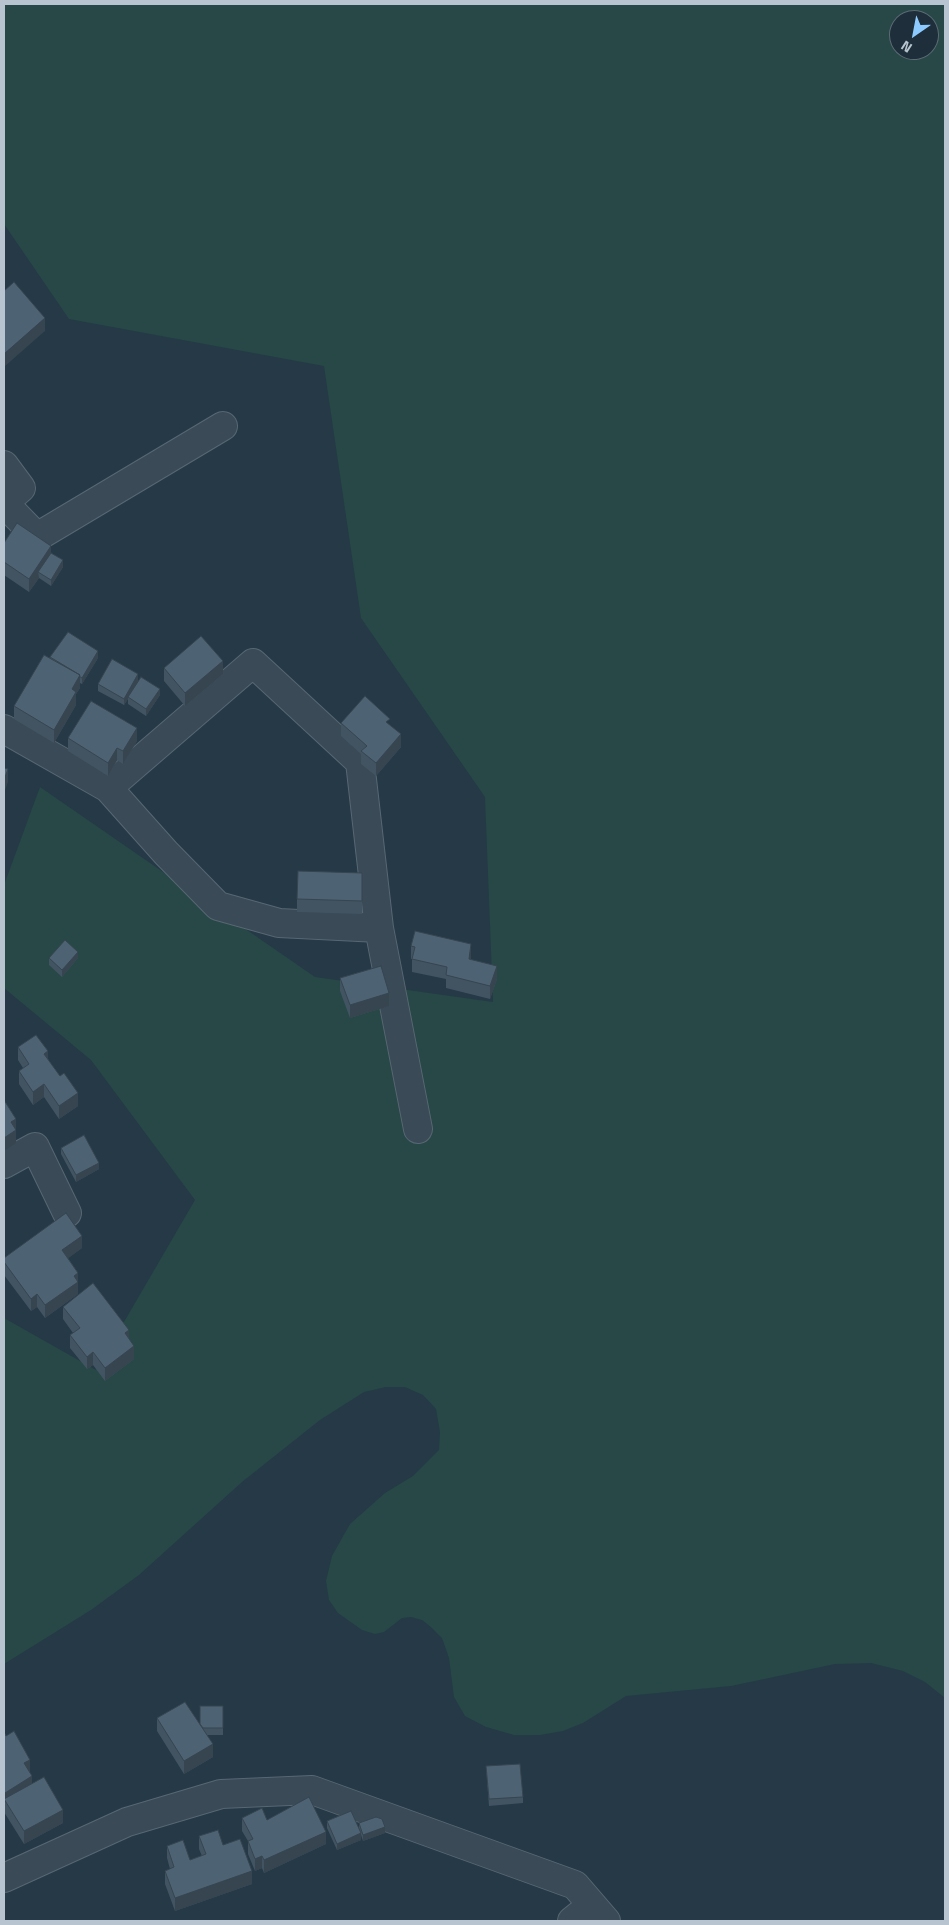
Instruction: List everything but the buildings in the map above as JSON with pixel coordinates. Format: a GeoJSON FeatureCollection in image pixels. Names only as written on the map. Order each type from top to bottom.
{"type":"FeatureCollection","features":[{"type":"Feature","properties":{"kind":"street"},"geometry":{"type":"LineString","coordinates":[[4,464],[21,488],[4,503],[37,537],[223,426]]}},
{"type":"Feature","properties":{"kind":"street"},"geometry":{"type":"LineString","coordinates":[[108,788],[253,663],[360,762],[379,928],[418,1129]]}},
{"type":"Feature","properties":{"kind":"street"},"geometry":{"type":"LineString","coordinates":[[4,729],[108,788],[166,853],[218,906],[279,923],[379,928]]}},
{"type":"Feature","properties":{"kind":"street"},"geometry":{"type":"LineString","coordinates":[[4,1164],[35,1147],[67,1213]]}},
{"type":"Feature","properties":{"kind":"street"},"geometry":{"type":"LineString","coordinates":[[4,1878],[127,1822],[221,1794],[312,1790],[575,1885],[590,1916]]}},
{"type":"Feature","properties":{"kind":"green space"},"geometry":{"type":"Polygon","coordinates":[[[4,4],[945,4],[945,1698],[925,1682],[903,1671],[871,1663],[835,1664],[731,1686],[626,1696],[583,1723],[563,1731],[540,1735],[514,1735],[486,1727],[465,1716],[454,1697],[449,1658],[442,1638],[431,1627],[422,1620],[411,1617],[402,1618],[384,1632],[375,1634],[362,1630],[338,1613],[329,1600],[326,1581],[332,1556],[350,1524],[385,1493],[413,1476],[439,1450],[440,1432],[436,1409],[423,1395],[405,1387],[386,1387],[364,1392],[320,1420],[242,1482],[139,1575],[91,1610],[4,1664],[4,1318],[96,1370],[195,1200],[91,1060],[4,988],[4,885],[40,787],[315,977],[493,1002],[485,797],[361,618],[324,366],[69,319],[4,224],[4,4]]]}}]}
